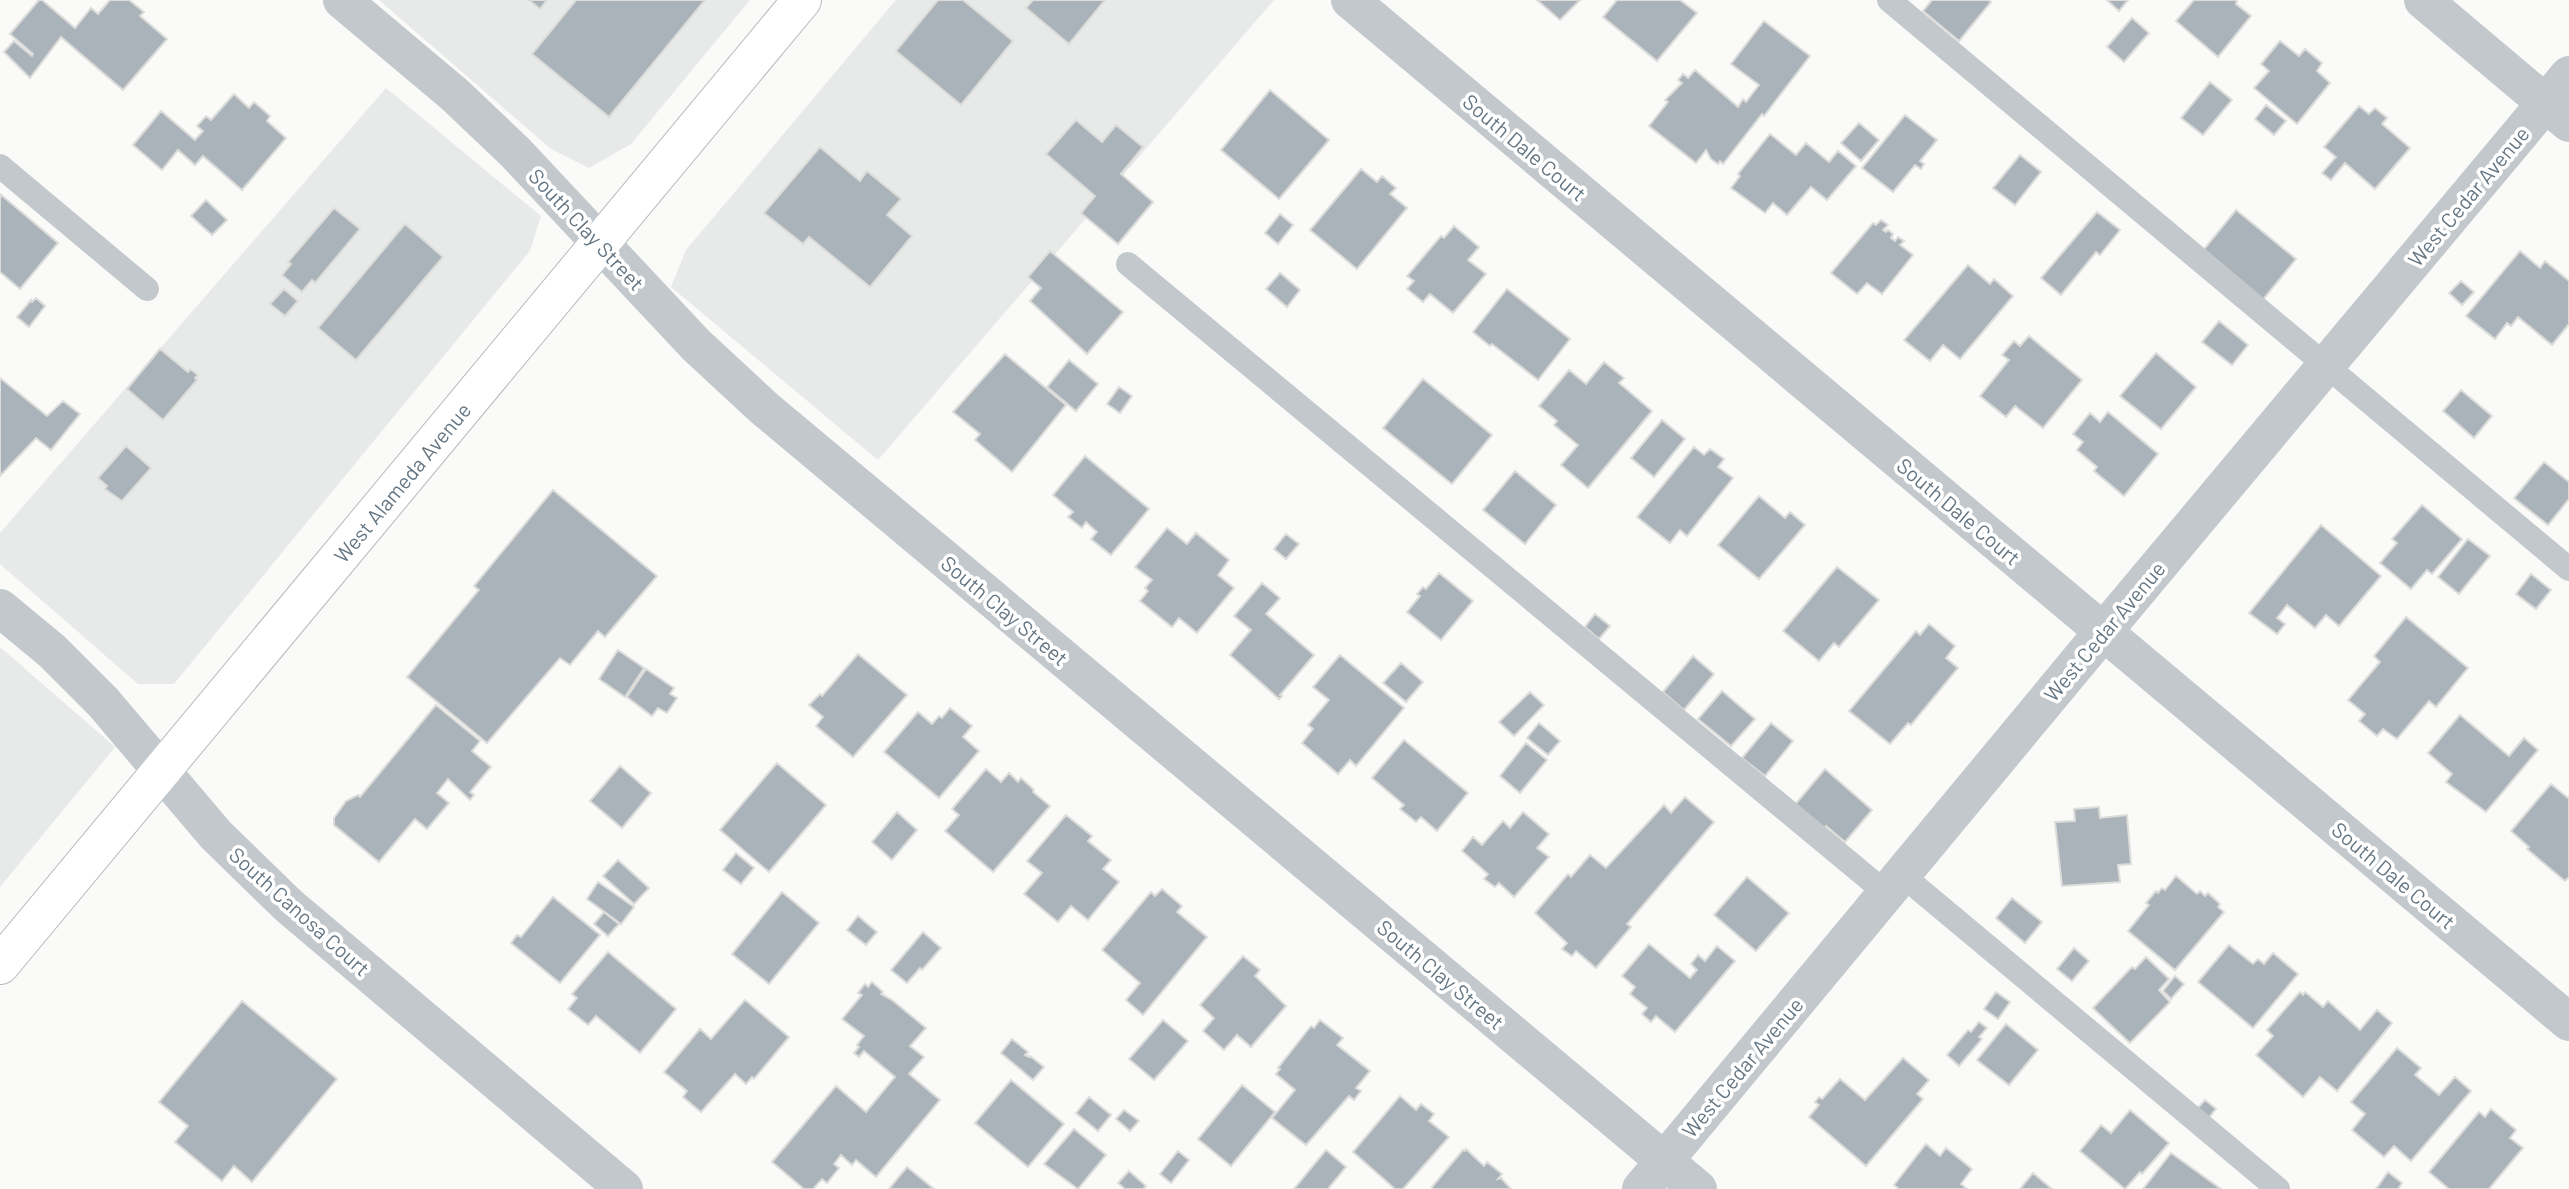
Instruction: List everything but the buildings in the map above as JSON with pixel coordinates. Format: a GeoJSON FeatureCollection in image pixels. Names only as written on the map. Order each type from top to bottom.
{"type":"FeatureCollection","features":[{"type":"Feature","properties":{"kind":"main road","name":"West Alameda Avenue"},"geometry":{"type":"LineString","coordinates":[[0,965],[802,0]]}},
{"type":"Feature","properties":{"kind":"street","name":"South Clay Street"},"geometry":{"type":"LineString","coordinates":[[342,0],[455,94],[515,152],[696,345],[764,408],[1653,1175],[1698,1189]]}},
{"type":"Feature","properties":{"kind":"street","name":"South Dale Court"},"geometry":{"type":"LineString","coordinates":[[1350,0],[2569,1022]]}},
{"type":"Feature","properties":{"kind":"street"},"geometry":{"type":"LineString","coordinates":[[2423,0],[2561,100]]}},
{"type":"Feature","properties":{"kind":"street","name":"West Cedar Avenue"},"geometry":{"type":"LineString","coordinates":[[1653,1175],[2326,367],[2561,100]]}},
{"type":"Feature","properties":{"kind":"street","name":"South Canosa Court"},"geometry":{"type":"LineString","coordinates":[[0,608],[52,651],[103,702],[216,835],[289,906],[624,1189]]}},
{"type":"Feature","properties":{"kind":"lane"},"geometry":{"type":"LineString","coordinates":[[1889,0],[2569,569]]}},
{"type":"Feature","properties":{"kind":"lane"},"geometry":{"type":"LineString","coordinates":[[0,166],[147,289]]}},
{"type":"Feature","properties":{"kind":"lane"},"geometry":{"type":"LineString","coordinates":[[1128,264],[1894,884],[2278,1189]]}},
{"type":"Feature","properties":{"kind":"shaded area"},"geometry":{"type":"Polygon","coordinates":[[[379,0],[750,0],[631,144],[589,168],[551,149],[379,0]]]}},
{"type":"Feature","properties":{"kind":"shaded area"},"geometry":{"type":"Polygon","coordinates":[[[896,0],[1274,0],[878,460],[671,287],[686,250],[896,0]]]}},
{"type":"Feature","properties":{"kind":"shaded area"},"geometry":{"type":"Polygon","coordinates":[[[386,88],[541,216],[530,251],[174,684],[138,684],[0,564],[0,533],[386,88]]]}},
{"type":"Feature","properties":{"kind":"shaded area"},"geometry":{"type":"Polygon","coordinates":[[[0,647],[115,747],[0,887],[0,647]]]}}]}
